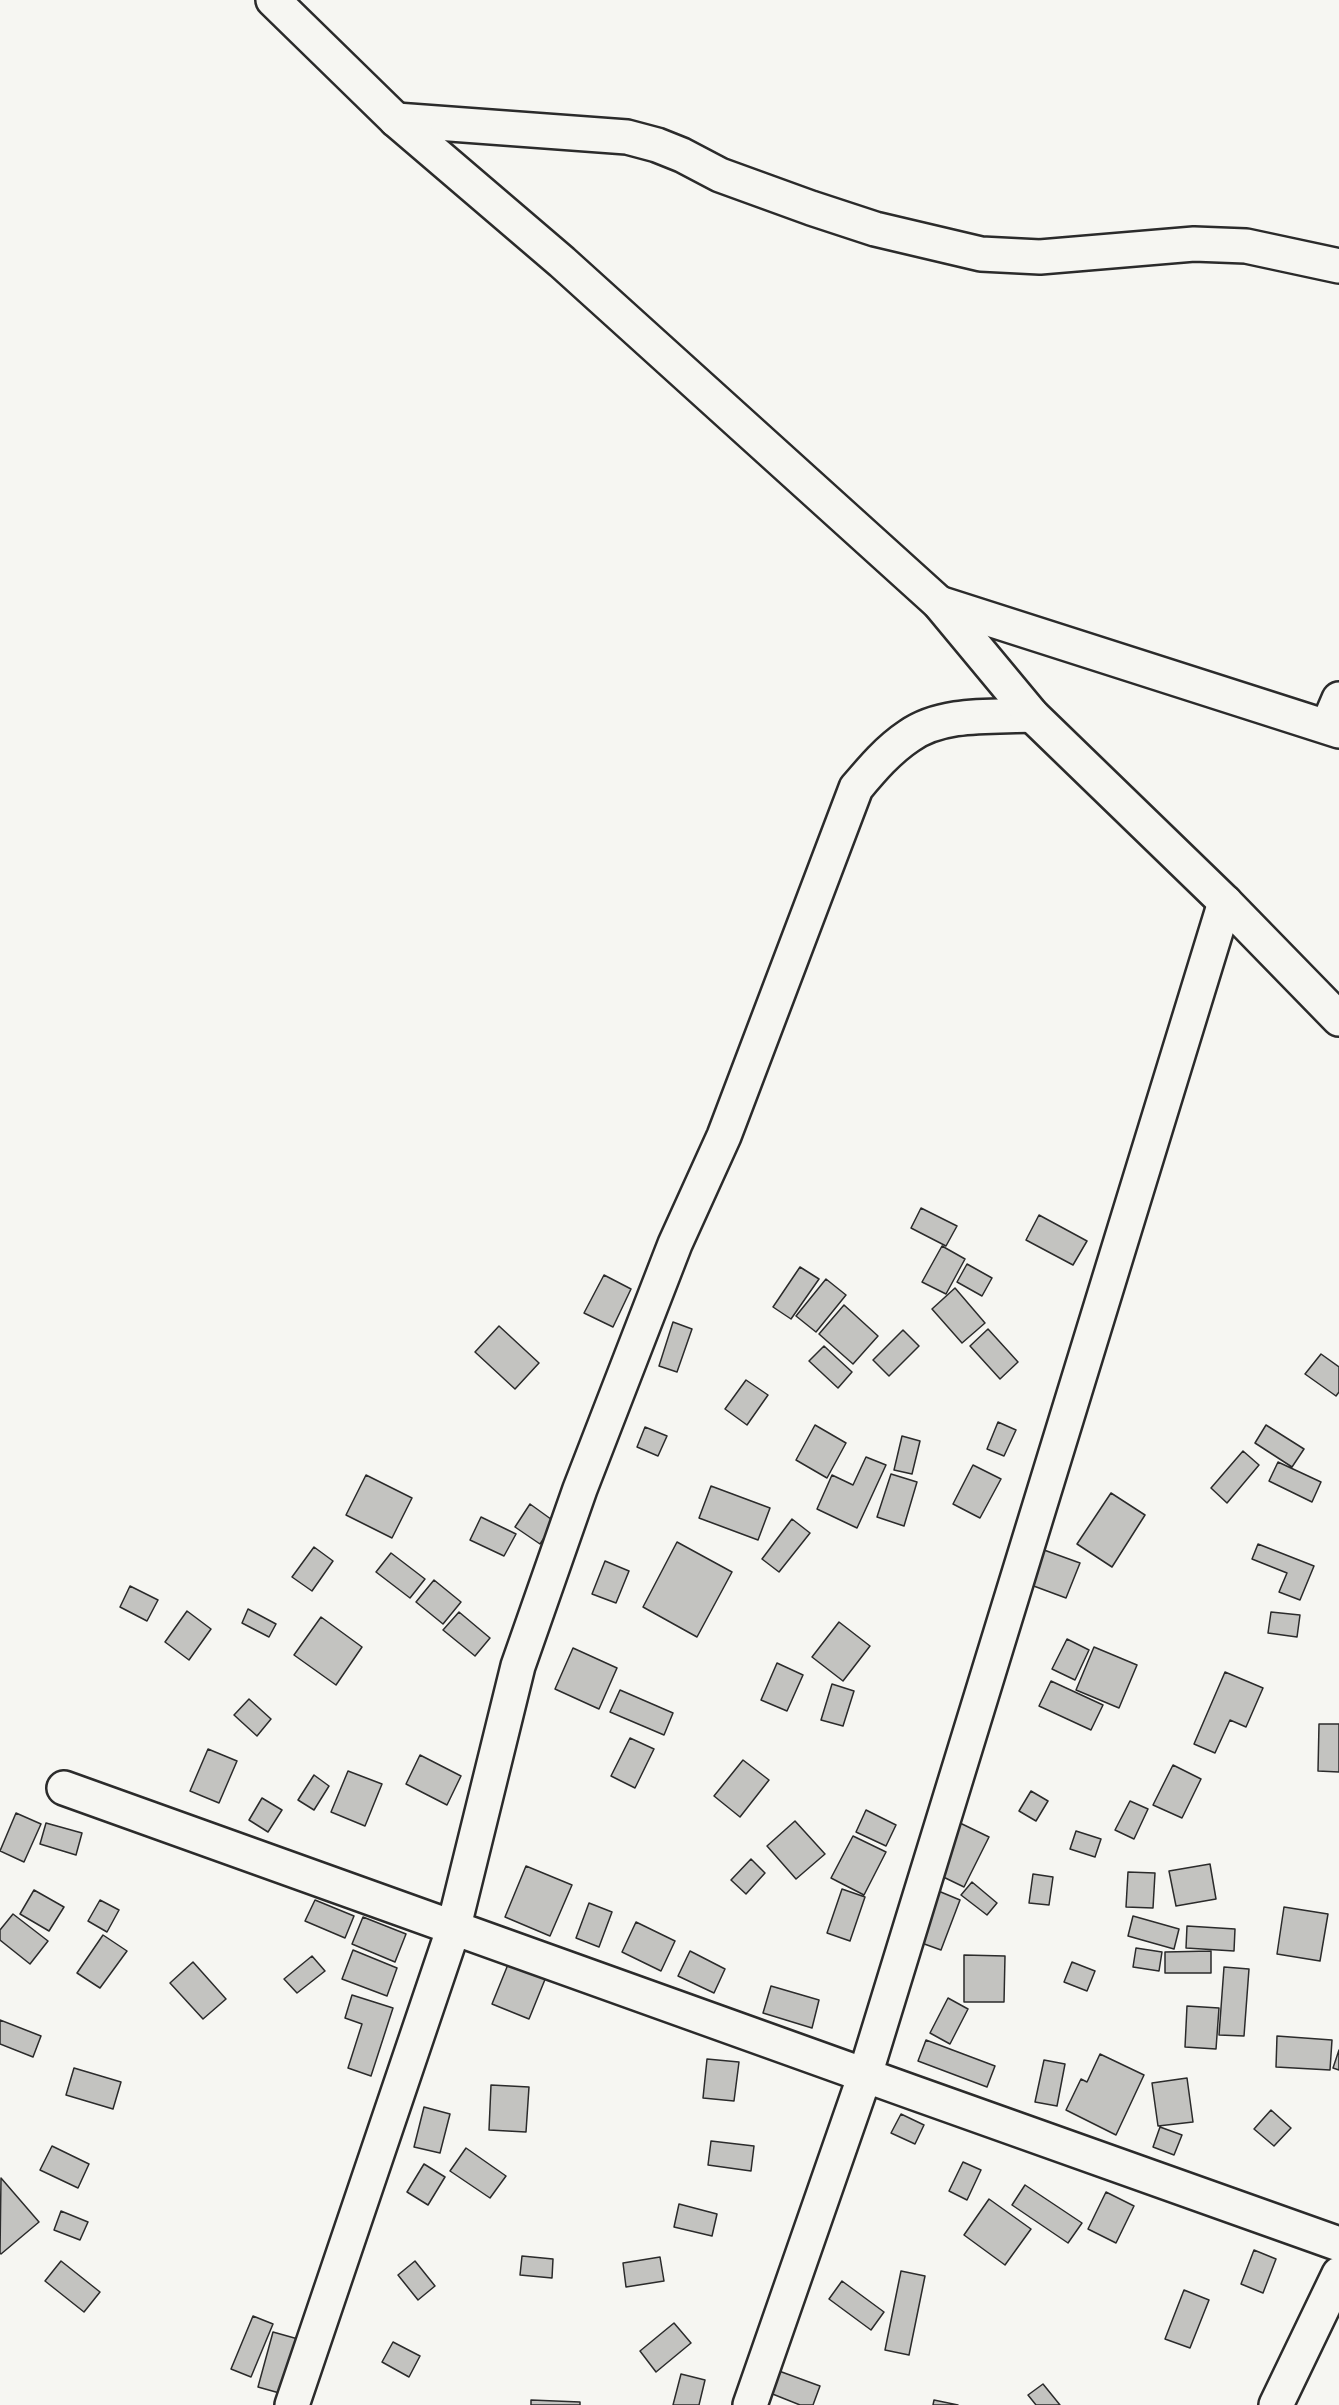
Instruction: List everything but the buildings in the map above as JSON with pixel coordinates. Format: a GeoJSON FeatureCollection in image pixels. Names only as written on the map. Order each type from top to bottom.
{"type":"FeatureCollection","features":[{"type":"Feature","properties":{"kind":"street"},"geometry":{"type":"LineString","coordinates":[[273,0],[396,120],[562,262],[939,603],[1032,715],[1225,902],[1339,1019]]}},
{"type":"Feature","properties":{"kind":"street"},"geometry":{"type":"LineString","coordinates":[[396,120],[627,137],[657,145],[720,175],[811,208],[875,229],[981,254],[1040,258],[1194,244],[1246,246],[1339,266]]}},
{"type":"Feature","properties":{"kind":"street"},"geometry":{"type":"LineString","coordinates":[[939,603],[1335,719]]}},
{"type":"Feature","properties":{"kind":"street"},"geometry":{"type":"LineString","coordinates":[[292,2405],[453,1930],[518,1666],[580,1489],[675,1244],[724,1136],[856,788],[884,756],[911,735],[947,720],[1032,715]]}},
{"type":"Feature","properties":{"kind":"street"},"geometry":{"type":"LineString","coordinates":[[750,2405],[865,2074],[1225,902]]}},
{"type":"Feature","properties":{"kind":"street"},"geometry":{"type":"LineString","coordinates":[[64,1788],[453,1930],[865,2074],[1339,2244]]}},
{"type":"Feature","properties":{"kind":"street"},"geometry":{"type":"LineString","coordinates":[[1276,2405],[1339,2274]]}}]}
